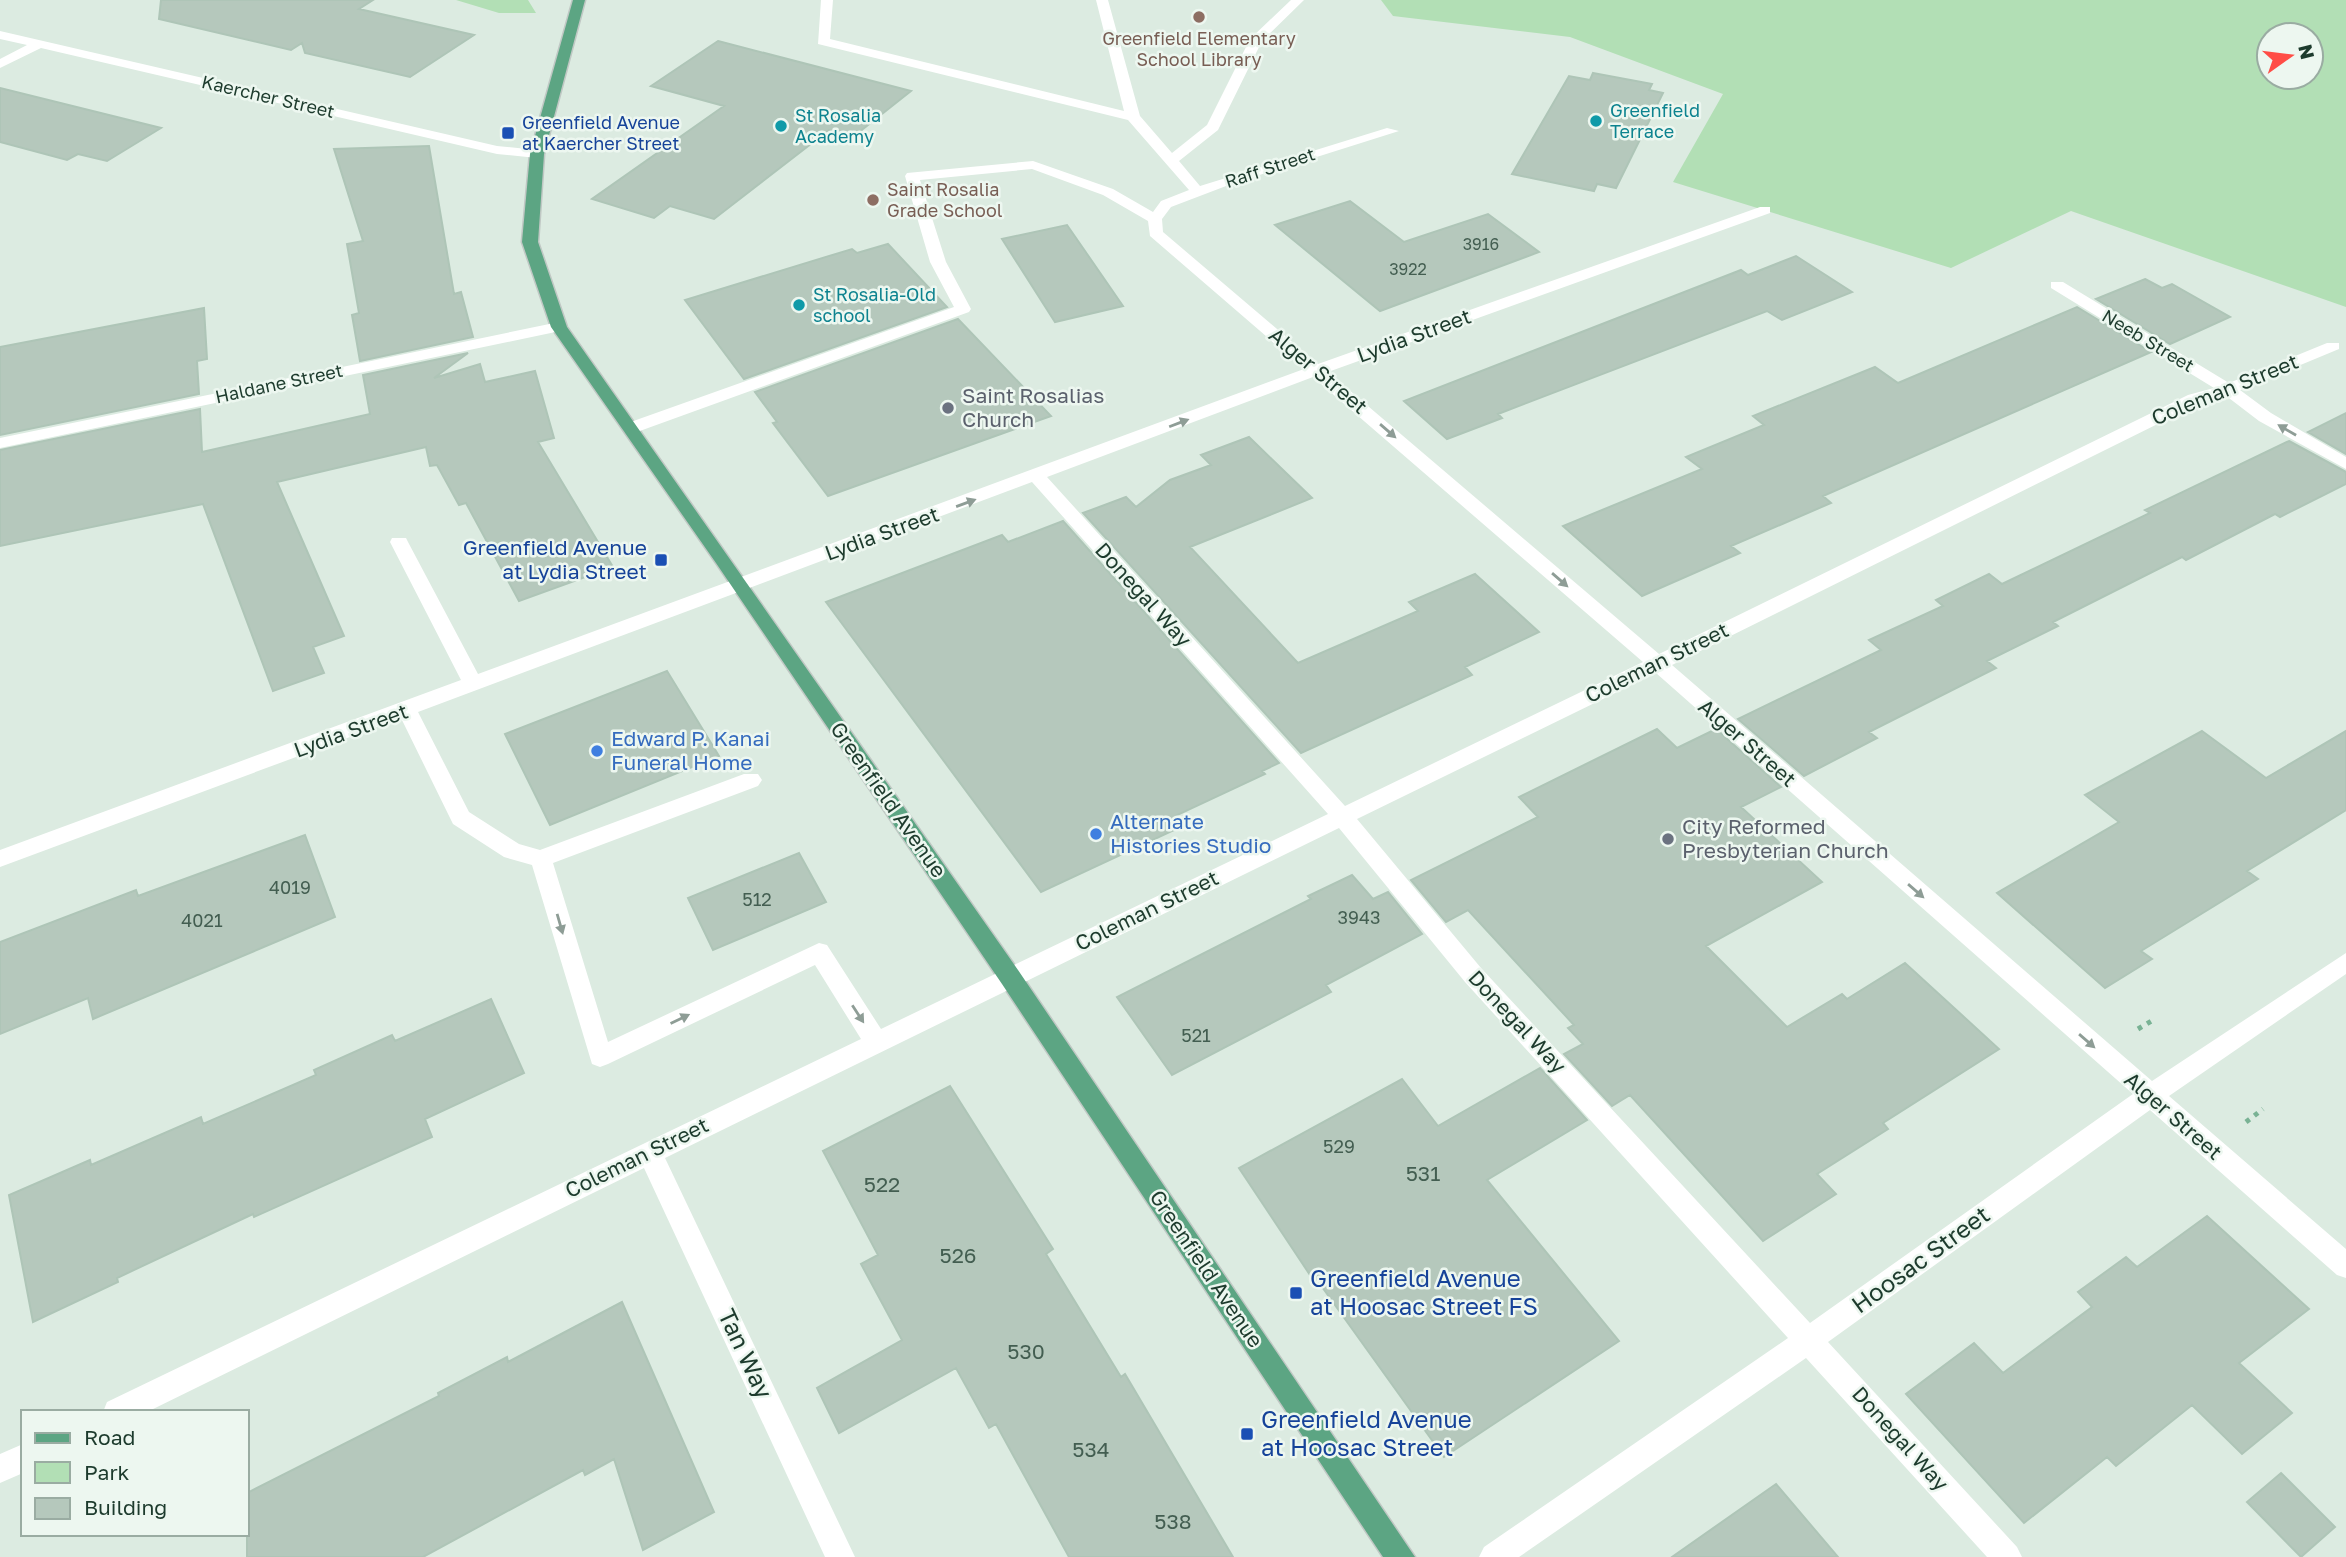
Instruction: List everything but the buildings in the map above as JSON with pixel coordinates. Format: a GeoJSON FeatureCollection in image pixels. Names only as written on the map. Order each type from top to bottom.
{"type":"FeatureCollection","features":[{"type":"Feature","properties":{"kind":"main road","name":"Greenfield Avenue"},"geometry":{"type":"LineString","coordinates":[[579,0],[537,154],[530,242],[559,327],[1010,977],[1400,1557]]}},
{"type":"Feature","properties":{"kind":"street"},"geometry":{"type":"LineString","coordinates":[[827,0],[823,41],[1133,117]]}},
{"type":"Feature","properties":{"kind":"street"},"geometry":{"type":"LineString","coordinates":[[1102,0],[1133,117],[1198,192]]}},
{"type":"Feature","properties":{"kind":"street"},"geometry":{"type":"LineString","coordinates":[[1171,160],[1213,127],[1256,39],[1298,0]]}},
{"type":"Feature","properties":{"kind":"street","name":"Kaercher Street"},"geometry":{"type":"LineString","coordinates":[[0,35],[497,150],[537,154]]}},
{"type":"Feature","properties":{"kind":"street"},"geometry":{"type":"LineString","coordinates":[[0,64],[39,44]]}},
{"type":"Feature","properties":{"kind":"street","name":"Raff Street"},"geometry":{"type":"LineString","coordinates":[[1155,219],[1166,204],[1198,192],[1392,131]]}},
{"type":"Feature","properties":{"kind":"street"},"geometry":{"type":"LineString","coordinates":[[631,428],[963,309],[937,262],[912,176],[1032,165],[1108,192],[1155,219]]}},
{"type":"Feature","properties":{"kind":"street","name":"Lydia Street"},"geometry":{"type":"LineString","coordinates":[[0,859],[741,587],[1318,370],[1765,210]]}},
{"type":"Feature","properties":{"kind":"street","name":"Alger Street"},"geometry":{"type":"LineString","coordinates":[[1155,219],[1154,233],[1318,370],[1657,663],[2346,1266]]}},
{"type":"Feature","properties":{"kind":"street","name":"Neeb Street"},"geometry":{"type":"LineString","coordinates":[[2057,285],[2228,389],[2265,417],[2346,464]]}},
{"type":"Feature","properties":{"kind":"street","name":"Haldane Street"},"geometry":{"type":"LineString","coordinates":[[0,443],[559,327]]}},
{"type":"Feature","properties":{"kind":"street","name":"Coleman Street"},"geometry":{"type":"LineString","coordinates":[[121,1410],[1657,663],[2194,398],[2228,389],[2333,346]]}},
{"type":"Feature","properties":{"kind":"street","name":"Donegal Way"},"geometry":{"type":"LineString","coordinates":[[1037,477],[1341,815],[1473,975],[1810,1339],[2007,1557]]}},
{"type":"Feature","properties":{"kind":"street"},"geometry":{"type":"LineString","coordinates":[[399,542],[474,685]]}},
{"type":"Feature","properties":{"kind":"street"},"geometry":{"type":"LineString","coordinates":[[407,710],[461,818],[512,851],[541,859],[751,780]]}},
{"type":"Feature","properties":{"kind":"street"},"geometry":{"type":"LineString","coordinates":[[541,859],[600,1057],[819,952],[877,1043]]}},
{"type":"Feature","properties":{"kind":"street","name":"Hoosac Street"},"geometry":{"type":"LineString","coordinates":[[1494,1557],[1810,1339],[2150,1096],[2346,962]]}},
{"type":"Feature","properties":{"kind":"street","name":"Tan Way"},"geometry":{"type":"LineString","coordinates":[[649,1152],[840,1557]]}},
{"type":"Feature","properties":{"kind":"street"},"geometry":{"type":"LineString","coordinates":[[0,1469],[21,1459]]}},
{"type":"Feature","properties":{"kind":"path"},"geometry":{"type":"LineString","coordinates":[[2243,1125],[2263,1110]]}},
{"type":"Feature","properties":{"kind":"green space"},"geometry":{"type":"Polygon","coordinates":[[[456,0],[528,0],[536,13],[499,13],[456,0]]]}},
{"type":"Feature","properties":{"kind":"green space"},"geometry":{"type":"Polygon","coordinates":[[[1381,0],[2346,0],[2346,307],[2071,211],[1951,268],[1673,182],[1723,94],[1570,37],[1393,16],[1381,0]]]}},
{"type":"Feature","properties":{"kind":"place","name":"Greenfield Elementary School Library"},"geometry":{"type":"Point","coordinates":[1199,17]}},
{"type":"Feature","properties":{"kind":"place","name":"Greenfield Terrace"},"geometry":{"type":"Point","coordinates":[1596,121]}},
{"type":"Feature","properties":{"kind":"place","name":"St Rosalia Academy"},"geometry":{"type":"Point","coordinates":[781,126]}},
{"type":"Feature","properties":{"kind":"place","name":"Greenfield Avenue at Kaercher Street"},"geometry":{"type":"Point","coordinates":[508,133]}},
{"type":"Feature","properties":{"kind":"place","name":"Saint Rosalia Grade School"},"geometry":{"type":"Point","coordinates":[873,200]}},
{"type":"Feature","properties":{"kind":"place","name":"St Rosalia-Old school"},"geometry":{"type":"Point","coordinates":[799,305]}},
{"type":"Feature","properties":{"kind":"place","name":"Saint Rosalias Church"},"geometry":{"type":"Point","coordinates":[948,408]}},
{"type":"Feature","properties":{"kind":"place","name":"Greenfield Avenue at Lydia Street"},"geometry":{"type":"Point","coordinates":[661,560]}},
{"type":"Feature","properties":{"kind":"place","name":"Edward P. Kanai Funeral Home"},"geometry":{"type":"Point","coordinates":[597,751]}},
{"type":"Feature","properties":{"kind":"place","name":"Alternate Histories Studio"},"geometry":{"type":"Point","coordinates":[1096,834]}},
{"type":"Feature","properties":{"kind":"place","name":"City Reformed Presbyterian Church"},"geometry":{"type":"Point","coordinates":[1668,839]}},
{"type":"Feature","properties":{"kind":"place","name":"Greenfield Avenue at Hoosac Street FS"},"geometry":{"type":"Point","coordinates":[1296,1293]}},
{"type":"Feature","properties":{"kind":"place","name":"Greenfield Avenue at Hoosac Street"},"geometry":{"type":"Point","coordinates":[1247,1434]}}]}
